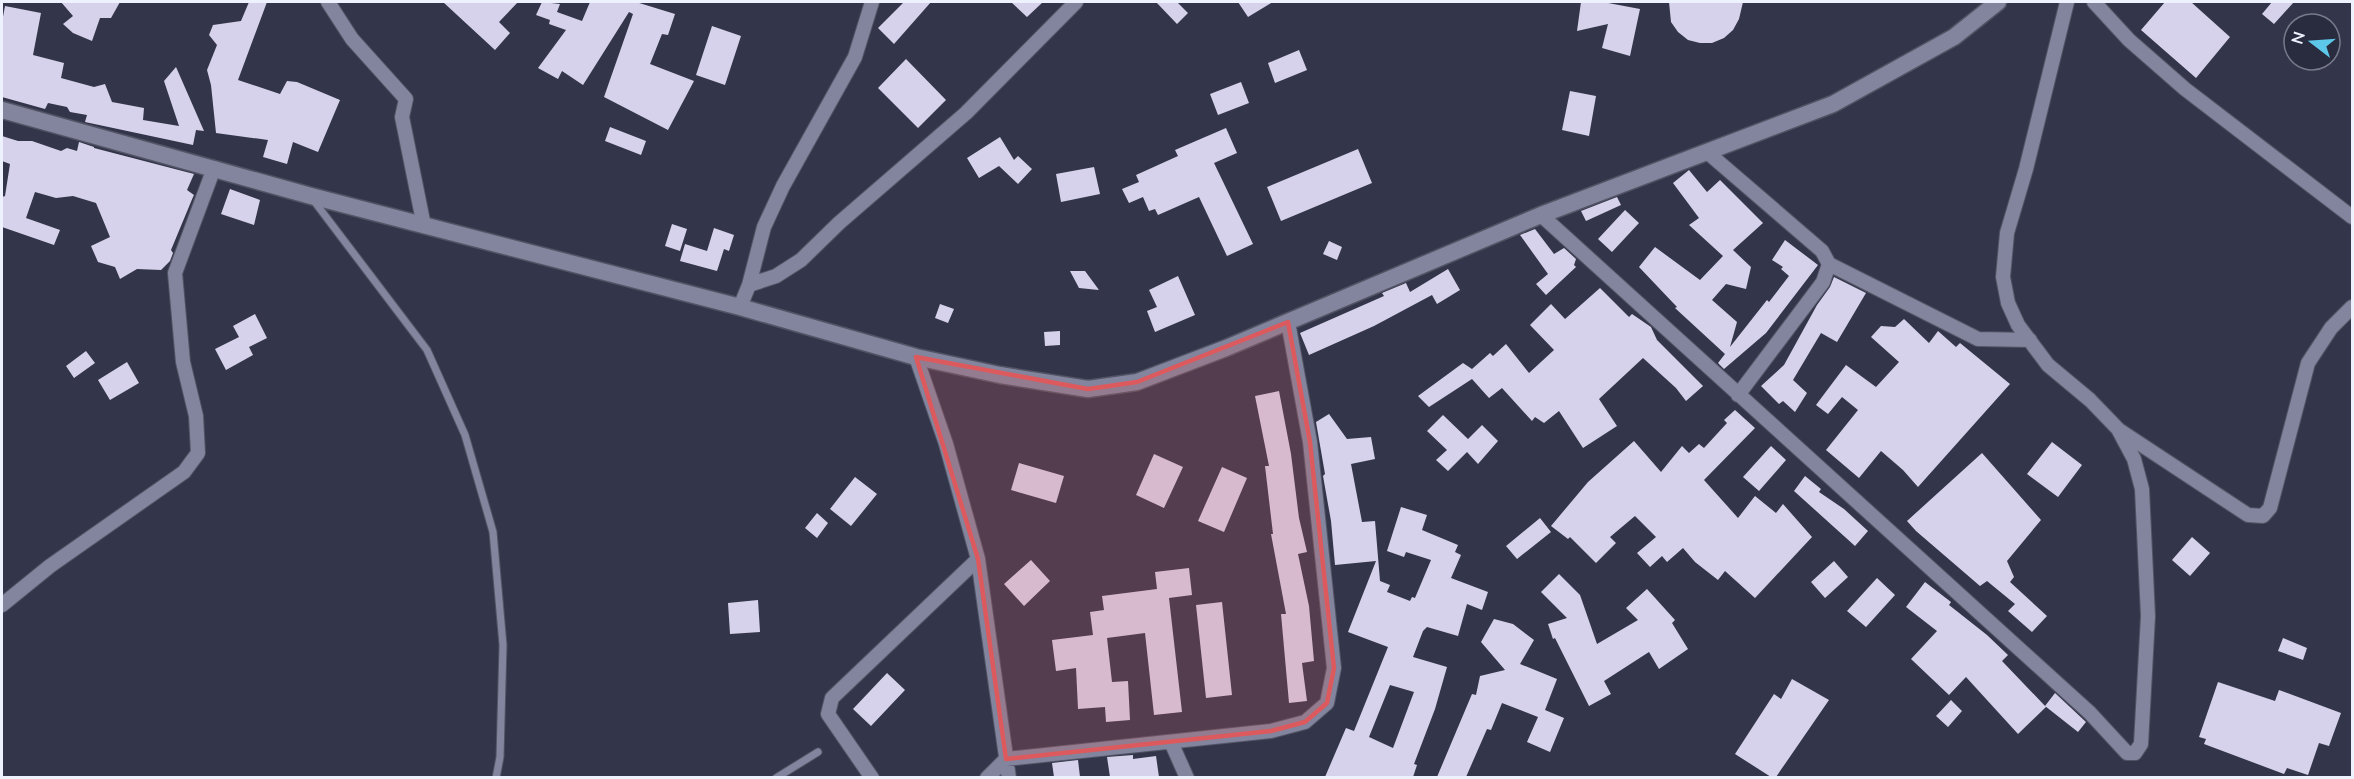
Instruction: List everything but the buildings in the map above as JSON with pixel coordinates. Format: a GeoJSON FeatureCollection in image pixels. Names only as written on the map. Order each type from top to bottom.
{"type":"FeatureCollection","features":[{"type":"Feature","properties":{"kind":"street"},"geometry":{"type":"LineString","coordinates":[[328,2],[352,39],[406,99],[402,117],[424,226]]}},
{"type":"Feature","properties":{"kind":"street"},"geometry":{"type":"LineString","coordinates":[[740,307],[749,285],[764,227],[783,186],[855,57],[872,2]]}},
{"type":"Feature","properties":{"kind":"street"},"geometry":{"type":"LineString","coordinates":[[749,285],[776,276],[801,260],[839,223],[966,113],[1076,2]]}},
{"type":"Feature","properties":{"kind":"street"},"geometry":{"type":"LineString","coordinates":[[2,110],[311,196],[740,307],[916,357],[1000,375],[1088,389],[1137,382],[1288,322],[1541,215],[1833,104],[1954,37],[1998,2]]}},
{"type":"Feature","properties":{"kind":"street"},"geometry":{"type":"LineString","coordinates":[[2067,2],[2007,233],[2003,277],[2008,303],[2018,325],[2048,365],[2090,400],[2118,429],[2248,515],[2263,516],[2270,508],[2308,363],[2331,328],[2352,307]]}},
{"type":"Feature","properties":{"kind":"street"},"geometry":{"type":"LineString","coordinates":[[2094,2],[2129,40],[2185,89],[2352,217]]}},
{"type":"Feature","properties":{"kind":"street"},"geometry":{"type":"LineString","coordinates":[[1707,152],[1822,250],[1829,264],[1978,339],[2030,340]]}},
{"type":"Feature","properties":{"kind":"street"},"geometry":{"type":"LineString","coordinates":[[2,605],[50,566],[184,472],[198,453],[196,416],[183,362],[175,273],[214,168]]}},
{"type":"Feature","properties":{"kind":"street"},"geometry":{"type":"LineString","coordinates":[[1541,215],[2090,713],[2127,753],[2135,753],[2141,744],[2148,616],[2142,489],[2134,459],[2118,429]]}},
{"type":"Feature","properties":{"kind":"street"},"geometry":{"type":"LineString","coordinates":[[1738,394],[1822,282],[1829,264]]}},
{"type":"Feature","properties":{"kind":"street"},"geometry":{"type":"LineString","coordinates":[[987,777],[1006,759],[1271,731],[1305,722],[1327,703],[1334,669],[1310,442],[1288,322]]}},
{"type":"Feature","properties":{"kind":"street"},"geometry":{"type":"LineString","coordinates":[[916,357],[946,444],[978,559],[1009,777]]}},
{"type":"Feature","properties":{"kind":"street"},"geometry":{"type":"LineString","coordinates":[[872,777],[828,714],[832,698],[978,559]]}},
{"type":"Feature","properties":{"kind":"street"},"geometry":{"type":"LineString","coordinates":[[1171,742],[1187,777]]}},
{"type":"Feature","properties":{"kind":"lane"},"geometry":{"type":"LineString","coordinates":[[311,196],[428,350],[465,435],[493,532],[503,645],[500,757],[496,777]]}},
{"type":"Feature","properties":{"kind":"lane"},"geometry":{"type":"LineString","coordinates":[[776,777],[818,752]]}},
{"type":"Feature","properties":{"kind":"highlighted area"},"geometry":{"type":"Polygon","coordinates":[[[1288,322],[1310,442],[1334,668],[1327,703],[1305,722],[1271,731],[1006,759],[978,559],[916,357],[1088,389],[1137,382],[1288,322]]]}}]}
